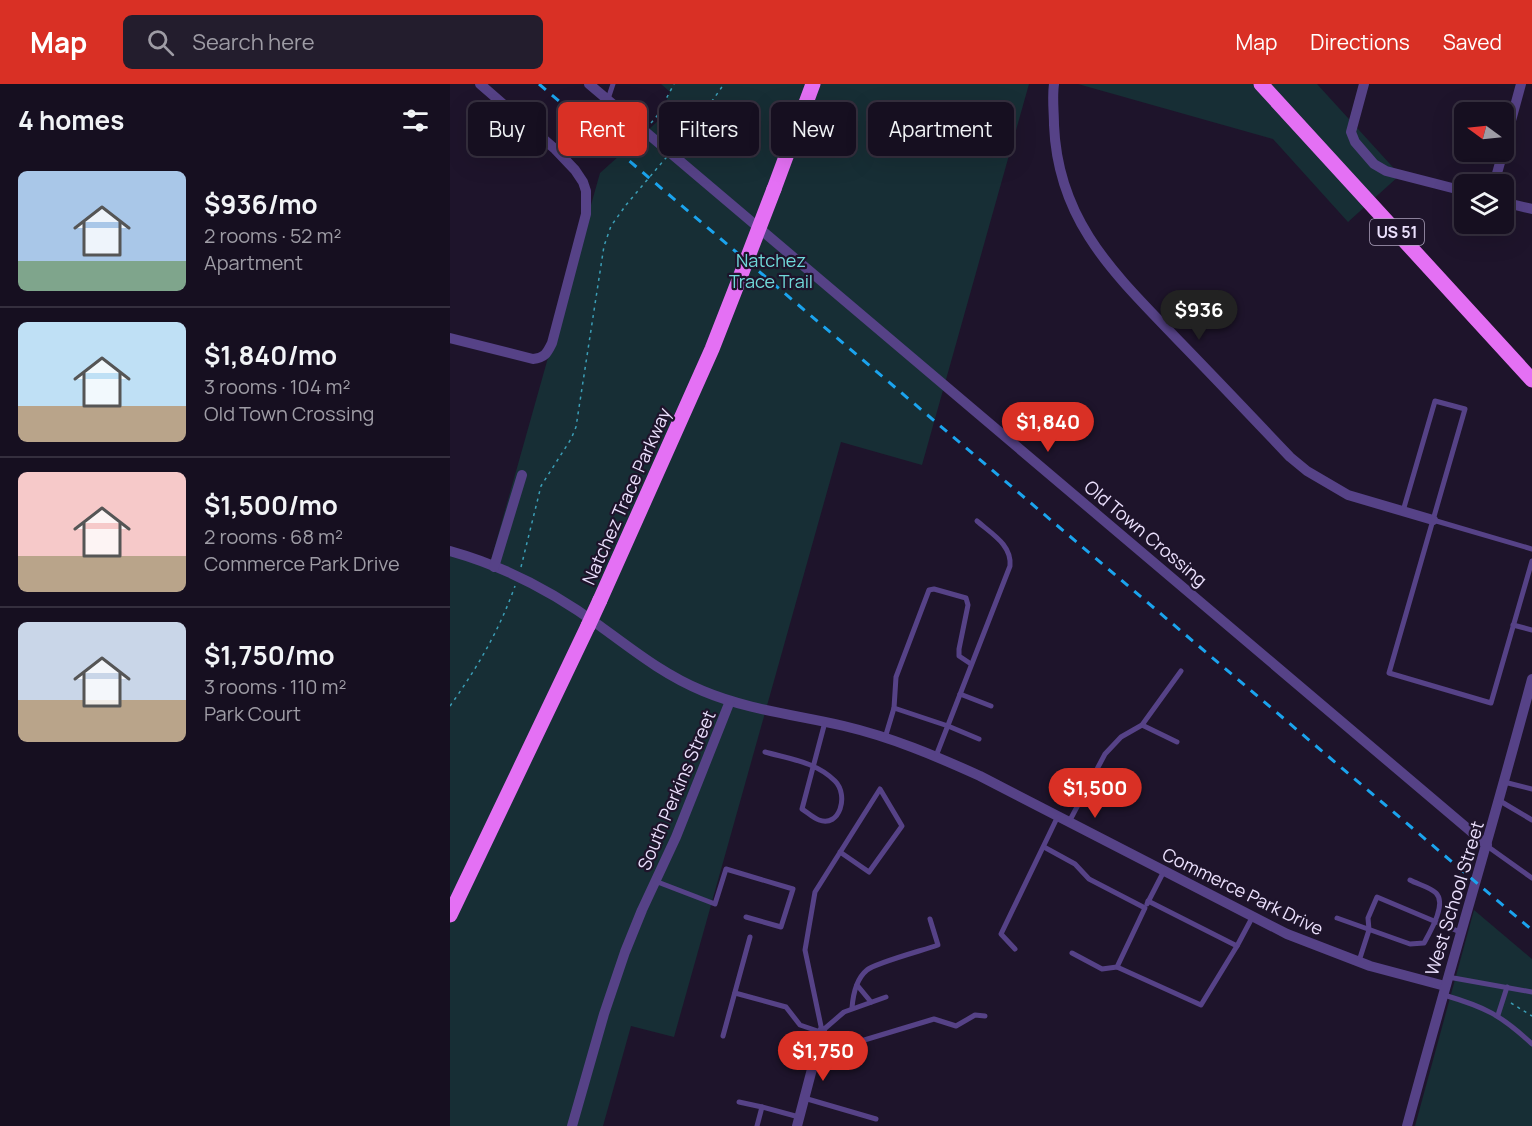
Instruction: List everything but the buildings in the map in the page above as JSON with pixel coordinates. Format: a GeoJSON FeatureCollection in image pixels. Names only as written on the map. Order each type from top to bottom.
{"type":"FeatureCollection","features":[{"type":"Feature","properties":{"kind":"main road","name":"Natchez Trace Parkway"},"geometry":{"type":"LineString","coordinates":[[450,915],[588,626],[712,349],[813,84]]}},
{"type":"Feature","properties":{"kind":"main road","name":"US 51"},"geometry":{"type":"LineString","coordinates":[[1261,84],[1530,372]]}},
{"type":"Feature","properties":{"kind":"street"},"geometry":{"type":"LineString","coordinates":[[450,338],[533,359],[547,355],[586,214],[586,191],[575,170],[555,149],[480,84]]}},
{"type":"Feature","properties":{"kind":"street","name":"Old Town Crossing"},"geometry":{"type":"LineString","coordinates":[[589,84],[609,102]]}},
{"type":"Feature","properties":{"kind":"street"},"geometry":{"type":"LineString","coordinates":[[1054,84],[1055,142],[1063,183],[1091,242],[1116,275],[1290,457],[1307,471],[1348,495],[1433,520]]}},
{"type":"Feature","properties":{"kind":"street"},"geometry":{"type":"LineString","coordinates":[[1364,84],[1351,132],[1355,142],[1374,164],[1386,171],[1454,188]]}},
{"type":"Feature","properties":{"kind":"street"},"geometry":{"type":"LineString","coordinates":[[1514,110],[1521,84]]}},
{"type":"Feature","properties":{"kind":"street","name":"Old Town Crossing"},"geometry":{"type":"LineString","coordinates":[[647,134],[1487,845]]}},
{"type":"Feature","properties":{"kind":"street"},"geometry":{"type":"LineString","coordinates":[[1514,205],[1532,209]]}},
{"type":"Feature","properties":{"kind":"street"},"geometry":{"type":"LineString","coordinates":[[494,567],[522,474]]}},
{"type":"Feature","properties":{"kind":"street","name":"South Perkins Street"},"geometry":{"type":"LineString","coordinates":[[450,551],[518,577],[571,606],[666,673],[702,691],[730,701],[676,837],[625,952],[604,1014],[572,1126]]}},
{"type":"Feature","properties":{"kind":"street","name":"West School Street"},"geometry":{"type":"LineString","coordinates":[[1407,1126],[1460,932],[1500,801],[1532,679]]}},
{"type":"Feature","properties":{"kind":"street","name":"Commerce Park Drive"},"geometry":{"type":"LineString","coordinates":[[730,701],[885,738],[936,756],[1059,816],[1287,934],[1358,962],[1445,986]]}},
{"type":"Feature","properties":{"kind":"street"},"geometry":{"type":"LineString","coordinates":[[798,1121],[822,1031]]}},
{"type":"Feature","properties":{"kind":"lane"},"geometry":{"type":"LineString","coordinates":[[607,100],[613,84]]}},
{"type":"Feature","properties":{"kind":"lane"},"geometry":{"type":"LineString","coordinates":[[1402,511],[1435,400],[1465,409],[1389,673],[1491,703],[1532,561]]}},
{"type":"Feature","properties":{"kind":"lane"},"geometry":{"type":"LineString","coordinates":[[1433,520],[1532,549]]}},
{"type":"Feature","properties":{"kind":"lane"},"geometry":{"type":"LineString","coordinates":[[936,756],[1010,566],[1011,557],[1005,545],[977,521]]}},
{"type":"Feature","properties":{"kind":"lane"},"geometry":{"type":"LineString","coordinates":[[885,738],[894,708],[896,677],[929,590],[934,589],[966,598],[968,605],[959,649],[960,656],[971,663]]}},
{"type":"Feature","properties":{"kind":"lane"},"geometry":{"type":"LineString","coordinates":[[1514,625],[1532,630]]}},
{"type":"Feature","properties":{"kind":"lane"},"geometry":{"type":"LineString","coordinates":[[1069,822],[1105,754],[1121,737],[1142,725],[1181,671]]}},
{"type":"Feature","properties":{"kind":"lane"},"geometry":{"type":"LineString","coordinates":[[960,694],[991,706]]}},
{"type":"Feature","properties":{"kind":"lane"},"geometry":{"type":"LineString","coordinates":[[894,708],[979,739]]}},
{"type":"Feature","properties":{"kind":"lane"},"geometry":{"type":"LineString","coordinates":[[765,752],[814,765],[836,782],[843,795],[841,806],[836,815],[829,819],[820,820],[802,809],[814,765],[825,722]]}},
{"type":"Feature","properties":{"kind":"lane"},"geometry":{"type":"LineString","coordinates":[[1142,725],[1177,742]]}},
{"type":"Feature","properties":{"kind":"lane"},"geometry":{"type":"LineString","coordinates":[[1504,782],[1532,789]]}},
{"type":"Feature","properties":{"kind":"lane"},"geometry":{"type":"LineString","coordinates":[[822,1031],[805,950],[815,892],[840,852],[874,798],[880,789],[902,826],[869,872],[840,852]]}},
{"type":"Feature","properties":{"kind":"lane"},"geometry":{"type":"LineString","coordinates":[[1500,801],[1532,820]]}},
{"type":"Feature","properties":{"kind":"lane"},"geometry":{"type":"LineString","coordinates":[[1014,949],[1001,934],[1059,816]]}},
{"type":"Feature","properties":{"kind":"lane"},"geometry":{"type":"LineString","coordinates":[[1487,845],[1532,878]]}},
{"type":"Feature","properties":{"kind":"lane"},"geometry":{"type":"LineString","coordinates":[[1044,847],[1075,864],[1089,879],[1145,908]]}},
{"type":"Feature","properties":{"kind":"lane"},"geometry":{"type":"LineString","coordinates":[[656,881],[715,904],[726,869],[793,889],[781,927],[746,917]]}},
{"type":"Feature","properties":{"kind":"lane"},"geometry":{"type":"LineString","coordinates":[[1117,967],[1164,871]]}},
{"type":"Feature","properties":{"kind":"lane"},"geometry":{"type":"LineString","coordinates":[[1337,918],[1410,944],[1424,943],[1435,922],[1440,903],[1436,893],[1410,880]]}},
{"type":"Feature","properties":{"kind":"lane"},"geometry":{"type":"LineString","coordinates":[[1358,962],[1369,930],[1368,918],[1377,897],[1460,932]]}},
{"type":"Feature","properties":{"kind":"lane"},"geometry":{"type":"LineString","coordinates":[[1148,901],[1237,946]]}},
{"type":"Feature","properties":{"kind":"lane"},"geometry":{"type":"LineString","coordinates":[[1072,953],[1102,969],[1117,967],[1201,1005],[1253,916]]}},
{"type":"Feature","properties":{"kind":"lane"},"geometry":{"type":"LineString","coordinates":[[852,1008],[857,985],[868,968],[938,945],[930,919]]}},
{"type":"Feature","properties":{"kind":"lane"},"geometry":{"type":"LineString","coordinates":[[723,1036],[750,937]]}},
{"type":"Feature","properties":{"kind":"lane"},"geometry":{"type":"LineString","coordinates":[[1445,986],[1467,982],[1532,992]]}},
{"type":"Feature","properties":{"kind":"lane"},"geometry":{"type":"LineString","coordinates":[[857,985],[871,1002]]}},
{"type":"Feature","properties":{"kind":"lane"},"geometry":{"type":"LineString","coordinates":[[1445,986],[1498,1015],[1532,1044]]}},
{"type":"Feature","properties":{"kind":"lane"},"geometry":{"type":"LineString","coordinates":[[1498,1015],[1507,987]]}},
{"type":"Feature","properties":{"kind":"lane"},"geometry":{"type":"LineString","coordinates":[[735,993],[786,1007],[800,1025],[844,1040],[861,1041],[934,1019],[956,1026],[975,1015],[985,1016]]}},
{"type":"Feature","properties":{"kind":"lane"},"geometry":{"type":"LineString","coordinates":[[822,1031],[844,1012],[886,998]]}},
{"type":"Feature","properties":{"kind":"lane"},"geometry":{"type":"LineString","coordinates":[[804,1098],[876,1119]]}},
{"type":"Feature","properties":{"kind":"lane"},"geometry":{"type":"LineString","coordinates":[[739,1102],[762,1107],[798,1121]]}},
{"type":"Feature","properties":{"kind":"lane"},"geometry":{"type":"LineString","coordinates":[[757,1126],[762,1107]]}},
{"type":"Feature","properties":{"kind":"path"},"geometry":{"type":"LineString","coordinates":[[647,128],[657,116],[674,84]]}},
{"type":"Feature","properties":{"kind":"path"},"geometry":{"type":"LineString","coordinates":[[450,706],[472,676],[503,619],[518,577],[541,486],[576,428],[604,246],[611,226],[626,205],[704,114],[724,84]]}},
{"type":"Feature","properties":{"kind":"path"},"geometry":{"type":"LineString","coordinates":[[1508,1009],[1512,996]]}},
{"type":"Feature","properties":{"kind":"path"},"geometry":{"type":"LineString","coordinates":[[1510,1002],[1532,1016]]}},
{"type":"Feature","properties":{"kind":"green space","name":"Natchez Trace Trail"},"geometry":{"type":"Polygon","coordinates":[[[661,84],[1029,84],[1014,137],[1014,102],[868,102],[868,156],[1009,156],[922,465],[841,442],[674,1037],[631,1026],[603,1126],[450,1126],[450,548],[491,560],[600,173],[619,156],[647,156],[647,131],[659,120],[659,156],[759,156],[759,102],[666,102],[670,92],[661,84]]]}},
{"type":"Feature","properties":{"kind":"green space"},"geometry":{"type":"Polygon","coordinates":[[[1078,84],[1317,84],[1400,175],[1348,222],[1273,139],[1078,84]]]}},
{"type":"Feature","properties":{"kind":"green space"},"geometry":{"type":"Polygon","coordinates":[[[1474,910],[1532,959],[1532,1126],[1415,1126],[1474,910]]]}},
{"type":"Feature","properties":{"kind":"railway"},"geometry":{"type":"LineString","coordinates":[[539,84],[1532,930]]}}]}
